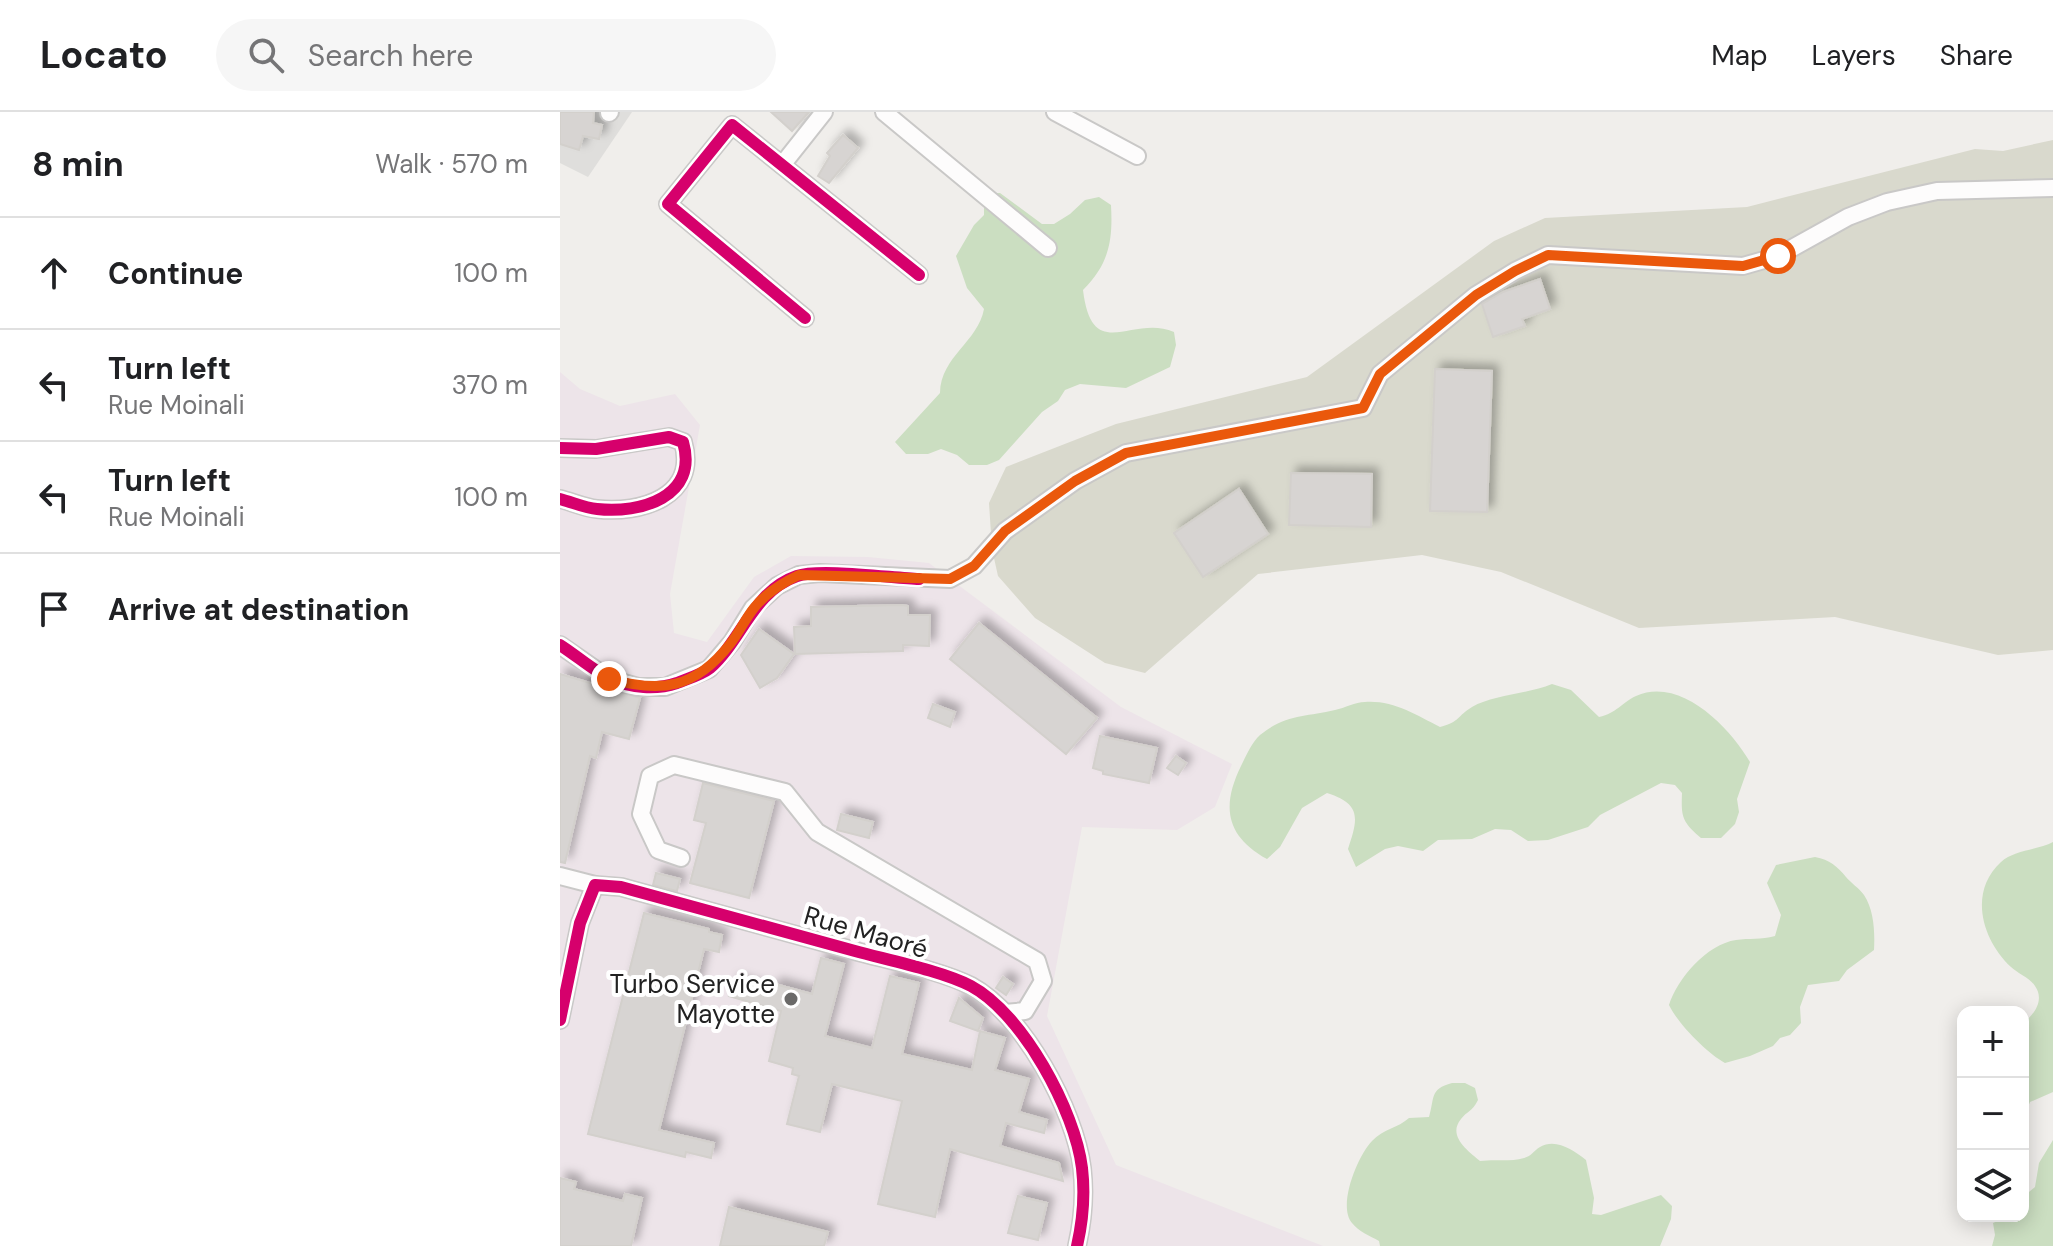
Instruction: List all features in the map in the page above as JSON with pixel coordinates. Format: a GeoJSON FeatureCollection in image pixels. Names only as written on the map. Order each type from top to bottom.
{"type":"FeatureCollection","features":[{"type":"Feature","properties":{"kind":"street"},"geometry":{"type":"LineString","coordinates":[[782,165],[824,112]]}},
{"type":"Feature","properties":{"kind":"street"},"geometry":{"type":"LineString","coordinates":[[884,112],[1048,248]]}},
{"type":"Feature","properties":{"kind":"street"},"geometry":{"type":"LineString","coordinates":[[1055,112],[1137,156]]}},
{"type":"Feature","properties":{"kind":"street"},"geometry":{"type":"LineString","coordinates":[[805,318],[668,204],[732,125],[919,275]]}},
{"type":"Feature","properties":{"kind":"street"},"geometry":{"type":"LineString","coordinates":[[560,645],[609,679],[638,687],[665,687],[709,669],[732,642],[753,608],[777,586],[799,575],[820,573],[950,579],[974,566],[1005,531],[1075,481],[1126,453],[1363,408],[1380,374],[1404,354],[1476,295],[1548,255],[1743,266],[1778,256],[1848,217],[1887,202],[1937,191],[2053,188]]}},
{"type":"Feature","properties":{"kind":"street"},"geometry":{"type":"LineString","coordinates":[[560,448],[596,449],[669,437],[683,442],[687,456],[681,482],[667,497],[634,509],[596,509],[560,499]]}},
{"type":"Feature","properties":{"kind":"street"},"geometry":{"type":"LineString","coordinates":[[681,858],[658,850],[641,814],[650,776],[674,765],[785,792],[817,832],[1037,961],[1043,981],[1025,1011],[1005,1013]]}},
{"type":"Feature","properties":{"kind":"street","name":"Rue Maoré"},"geometry":{"type":"LineString","coordinates":[[560,876],[595,885],[621,887],[919,968],[971,986],[1005,1013],[1033,1048],[1069,1119],[1082,1167],[1083,1218],[1077,1246]]}},
{"type":"Feature","properties":{"kind":"street"},"geometry":{"type":"LineString","coordinates":[[560,1020],[580,923],[595,885]]}},
{"type":"Feature","properties":{"kind":"shaded area"},"geometry":{"type":"Polygon","coordinates":[[[560,112],[632,112],[588,177],[560,163],[560,112]]]}},
{"type":"Feature","properties":{"kind":"shaded area"},"geometry":{"type":"Polygon","coordinates":[[[2053,140],[2053,650],[1998,655],[1835,617],[1639,628],[1501,572],[1422,555],[1258,574],[1145,673],[1105,663],[1035,618],[998,576],[992,549],[989,503],[1006,467],[1116,424],[1307,377],[1494,241],[1545,218],[1747,207],[1975,149],[2003,151],[2053,140]]]}},
{"type":"Feature","properties":{"kind":"shaded area"},"geometry":{"type":"Polygon","coordinates":[[[560,372],[580,389],[620,406],[675,394],[700,425],[670,594],[674,633],[707,642],[754,577],[791,556],[868,557],[929,563],[1121,707],[1232,764],[1215,807],[1177,830],[1082,827],[1047,1016],[1116,1165],[1323,1246],[560,1246],[560,372]]]}},
{"type":"Feature","properties":{"kind":"green space"},"geometry":{"type":"Polygon","coordinates":[[[993,193],[1000,193],[1042,224],[1054,224],[1085,200],[1099,197],[1111,205],[1108,251],[1099,271],[1083,290],[1088,313],[1095,326],[1105,332],[1158,328],[1174,332],[1176,345],[1170,367],[1126,388],[1080,384],[1065,390],[1058,401],[1042,412],[999,460],[987,465],[969,465],[957,455],[941,449],[928,454],[906,454],[895,442],[940,393],[946,369],[975,331],[984,309],[967,288],[956,256],[974,225],[984,215],[984,205],[993,193]]]}},
{"type":"Feature","properties":{"kind":"green space"},"geometry":{"type":"Polygon","coordinates":[[[1552,684],[1571,690],[1599,717],[1636,696],[1653,692],[1670,693],[1702,709],[1730,735],[1750,762],[1737,799],[1739,812],[1735,824],[1721,838],[1701,838],[1684,818],[1682,793],[1675,785],[1661,783],[1600,815],[1588,827],[1548,840],[1528,841],[1511,830],[1495,829],[1472,839],[1438,840],[1423,851],[1398,846],[1385,849],[1356,867],[1348,849],[1355,821],[1352,808],[1327,793],[1302,808],[1280,847],[1267,859],[1243,841],[1235,830],[1230,807],[1235,781],[1254,741],[1279,723],[1358,703],[1375,702],[1404,709],[1440,727],[1480,703],[1552,684]]]}},
{"type":"Feature","properties":{"kind":"green space"},"geometry":{"type":"Polygon","coordinates":[[[2053,842],[2053,1092],[2029,1104],[2029,1018],[2038,1002],[2038,991],[2001,956],[1986,930],[1982,901],[1991,874],[2001,862],[2012,855],[2053,842]]]}},
{"type":"Feature","properties":{"kind":"green space"},"geometry":{"type":"Polygon","coordinates":[[[1815,857],[1836,867],[1864,895],[1873,921],[1874,950],[1847,970],[1839,981],[1808,985],[1800,1007],[1801,1023],[1790,1035],[1750,1056],[1725,1063],[1679,1021],[1669,1005],[1673,995],[1686,974],[1714,948],[1736,940],[1775,936],[1781,915],[1767,883],[1776,865],[1815,857]]]}},
{"type":"Feature","properties":{"kind":"green space"},"geometry":{"type":"Polygon","coordinates":[[[1452,1083],[1465,1083],[1475,1088],[1478,1100],[1461,1119],[1456,1131],[1461,1143],[1480,1161],[1524,1158],[1540,1147],[1552,1144],[1570,1149],[1586,1160],[1594,1198],[1592,1214],[1601,1215],[1661,1195],[1672,1206],[1671,1219],[1660,1246],[1380,1246],[1379,1241],[1357,1228],[1348,1215],[1348,1193],[1367,1148],[1381,1134],[1409,1118],[1429,1117],[1436,1091],[1452,1083]]]}},
{"type":"Feature","properties":{"kind":"green space"},"geometry":{"type":"Polygon","coordinates":[[[2053,1140],[2053,1246],[1992,1246],[1995,1235],[1993,1223],[2029,1222],[2029,1192],[2035,1187],[2039,1163],[2053,1140]]]}},
{"type":"Feature","properties":{"kind":"building"},"geometry":{"type":"Polygon","coordinates":[[[560,112],[594,112],[593,123],[602,125],[599,139],[583,136],[579,150],[560,144],[560,112]]]}},
{"type":"Feature","properties":{"kind":"building"},"geometry":{"type":"Polygon","coordinates":[[[771,112],[809,112],[792,131],[771,112]]]}},
{"type":"Feature","properties":{"kind":"building"},"geometry":{"type":"Polygon","coordinates":[[[843,135],[858,148],[829,183],[818,176],[830,156],[827,153],[843,135]]]}},
{"type":"Feature","properties":{"kind":"building"},"geometry":{"type":"Polygon","coordinates":[[[1540,279],[1550,309],[1522,319],[1525,326],[1493,337],[1482,304],[1503,292],[1540,279]]]}},
{"type":"Feature","properties":{"kind":"building"},"geometry":{"type":"Polygon","coordinates":[[[1435,369],[1492,371],[1487,512],[1430,511],[1435,369]]]}},
{"type":"Feature","properties":{"kind":"building"},"geometry":{"type":"Polygon","coordinates":[[[1291,473],[1372,474],[1371,527],[1289,525],[1291,473]]]}},
{"type":"Feature","properties":{"kind":"building"},"geometry":{"type":"Polygon","coordinates":[[[1239,489],[1268,534],[1203,577],[1174,533],[1239,489]]]}},
{"type":"Feature","properties":{"kind":"building"},"geometry":{"type":"Polygon","coordinates":[[[908,606],[908,615],[930,615],[929,646],[903,645],[903,651],[795,654],[794,627],[811,626],[811,607],[908,606]]]}},
{"type":"Feature","properties":{"kind":"building"},"geometry":{"type":"Polygon","coordinates":[[[979,623],[1097,718],[1066,754],[950,659],[979,623]]]}},
{"type":"Feature","properties":{"kind":"building"},"geometry":{"type":"Polygon","coordinates":[[[759,629],[794,654],[777,678],[760,688],[741,655],[759,629]]]}},
{"type":"Feature","properties":{"kind":"building"},"geometry":{"type":"Polygon","coordinates":[[[560,674],[640,698],[629,739],[602,732],[596,758],[590,756],[565,863],[560,862],[560,674]]]}},
{"type":"Feature","properties":{"kind":"building"},"geometry":{"type":"Polygon","coordinates":[[[933,704],[955,712],[950,727],[928,718],[933,704]]]}},
{"type":"Feature","properties":{"kind":"building"},"geometry":{"type":"Polygon","coordinates":[[[1100,736],[1157,748],[1149,783],[1103,774],[1103,771],[1093,768],[1100,736]]]}},
{"type":"Feature","properties":{"kind":"building"},"geometry":{"type":"Polygon","coordinates":[[[1176,756],[1186,763],[1178,775],[1167,768],[1176,756]]]}},
{"type":"Feature","properties":{"kind":"building"},"geometry":{"type":"Polygon","coordinates":[[[703,783],[774,801],[749,898],[690,883],[706,823],[694,820],[703,783]]]}},
{"type":"Feature","properties":{"kind":"building"},"geometry":{"type":"Polygon","coordinates":[[[841,814],[873,822],[869,838],[837,830],[841,814]]]}},
{"type":"Feature","properties":{"kind":"building"},"geometry":{"type":"Polygon","coordinates":[[[656,873],[680,879],[677,891],[653,885],[656,873]]]}},
{"type":"Feature","properties":{"kind":"building"},"geometry":{"type":"Polygon","coordinates":[[[644,913],[722,935],[719,952],[704,949],[659,1130],[714,1143],[711,1158],[686,1152],[685,1157],[588,1134],[644,913]]]}},
{"type":"Feature","properties":{"kind":"building"},"geometry":{"type":"Polygon","coordinates":[[[821,958],[844,964],[825,1036],[872,1048],[890,976],[919,983],[902,1054],[972,1070],[980,1031],[1005,1038],[995,1070],[1029,1079],[1019,1112],[1047,1120],[1044,1133],[1006,1123],[1000,1146],[1059,1163],[1063,1181],[950,1149],[935,1217],[878,1204],[902,1101],[832,1084],[820,1132],[787,1124],[799,1076],[792,1074],[793,1068],[769,1061],[781,1011],[729,996],[734,981],[772,992],[775,984],[812,994],[821,958]]]}},
{"type":"Feature","properties":{"kind":"building"},"geometry":{"type":"Polygon","coordinates":[[[1003,977],[1013,984],[1006,995],[996,988],[1003,977]]]}},
{"type":"Feature","properties":{"kind":"building"},"geometry":{"type":"Polygon","coordinates":[[[959,998],[983,1018],[978,1031],[950,1021],[959,998]]]}},
{"type":"Feature","properties":{"kind":"building"},"geometry":{"type":"Polygon","coordinates":[[[560,1178],[576,1182],[574,1189],[623,1201],[625,1194],[642,1198],[631,1246],[560,1246],[560,1178]]]}},
{"type":"Feature","properties":{"kind":"building"},"geometry":{"type":"Polygon","coordinates":[[[1018,1196],[1047,1203],[1038,1240],[1008,1233],[1018,1196]]]}},
{"type":"Feature","properties":{"kind":"building"},"geometry":{"type":"Polygon","coordinates":[[[729,1207],[828,1232],[824,1246],[720,1246],[729,1207]]]}},
{"type":"Feature","properties":{"kind":"cycle path"},"geometry":{"type":"LineString","coordinates":[[805,318],[668,204],[732,125],[919,275]]}},
{"type":"Feature","properties":{"kind":"cycle path"},"geometry":{"type":"LineString","coordinates":[[560,448],[596,449],[669,437],[683,442],[686,461],[674,489],[647,504],[614,510],[597,509],[560,499]]}},
{"type":"Feature","properties":{"kind":"cycle path"},"geometry":{"type":"LineString","coordinates":[[560,645],[611,679],[635,686],[661,687],[694,677],[710,668],[769,593],[797,576],[838,573],[919,579]]}},
{"type":"Feature","properties":{"kind":"cycle path"},"geometry":{"type":"LineString","coordinates":[[560,1020],[580,923],[595,885],[621,887],[914,966],[971,986],[1009,1018],[1027,1041],[1058,1093],[1069,1119],[1082,1168],[1083,1207],[1077,1246]]}},
{"type":"Feature","properties":{"kind":"place","name":"Turbo Service Mayotte"},"geometry":{"type":"Point","coordinates":[791,999]}},
{"type":"Feature","properties":{"kind":"route"},"geometry":{"type":"LineString","coordinates":[[609,679],[638,687],[665,687],[709,669],[732,642],[753,608],[777,586],[799,575],[820,573],[950,579],[974,566],[1005,531],[1075,481],[1126,453],[1363,408],[1380,374],[1476,295],[1548,255],[1743,266],[1778,256]]}}]}
